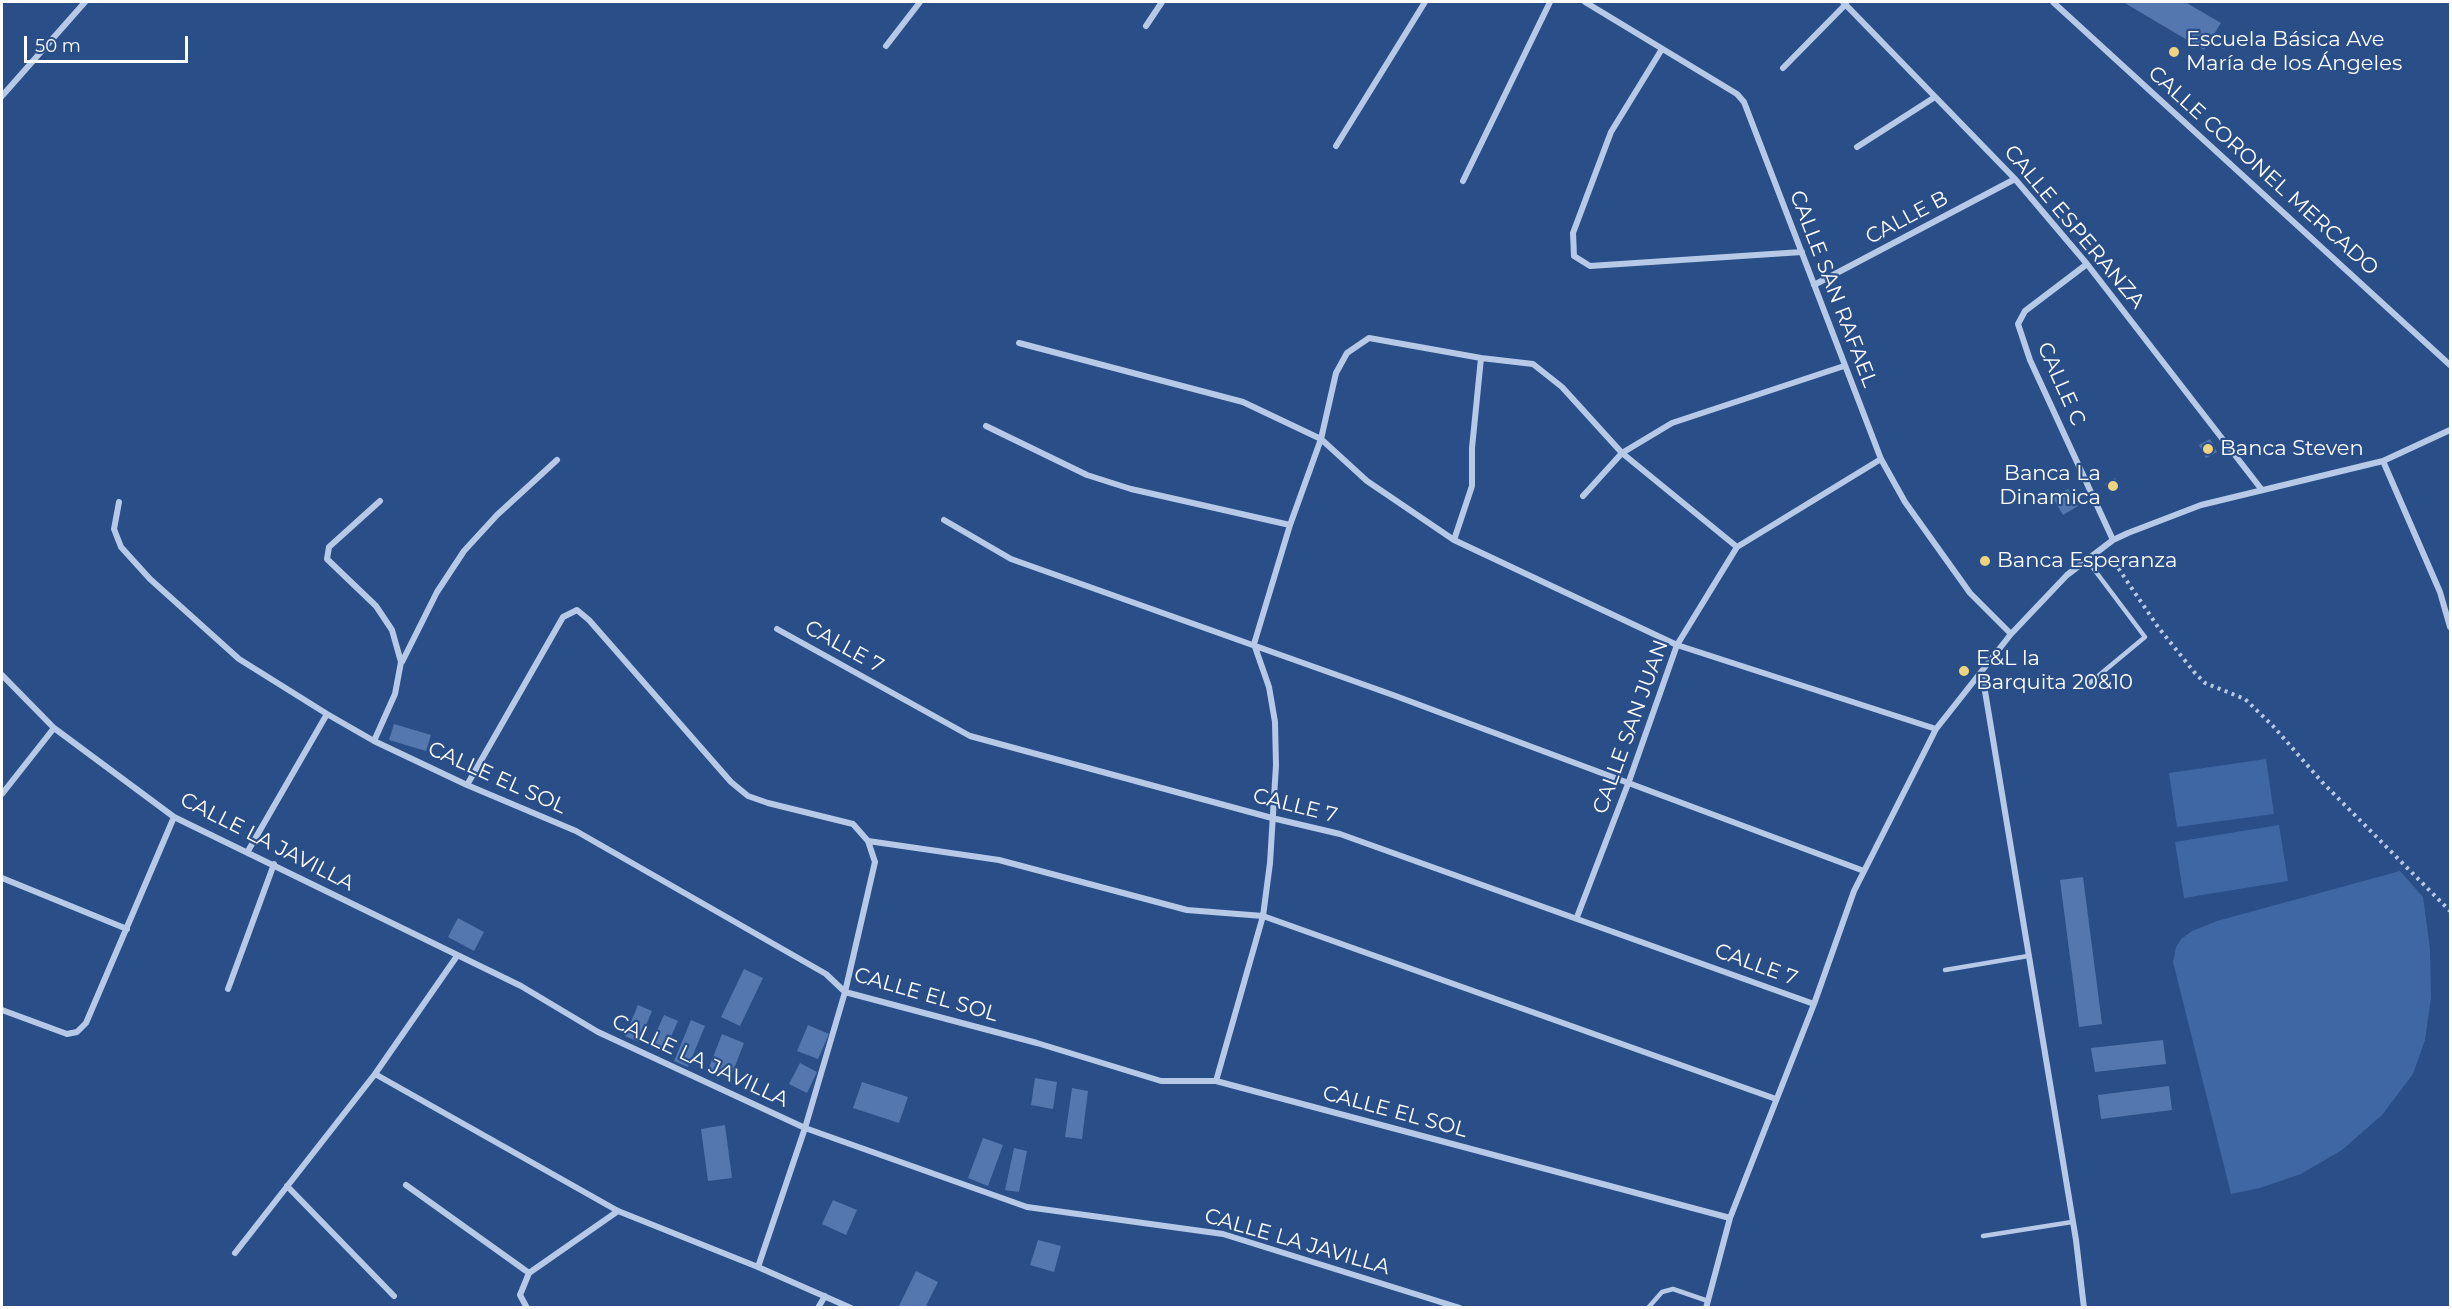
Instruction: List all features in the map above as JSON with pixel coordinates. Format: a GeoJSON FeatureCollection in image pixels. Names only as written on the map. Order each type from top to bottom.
{"type":"FeatureCollection","features":[{"type":"Feature","properties":{"kind":"street"},"geometry":{"type":"LineString","coordinates":[[2,96],[85,2]]}},
{"type":"Feature","properties":{"kind":"street"},"geometry":{"type":"LineString","coordinates":[[886,46],[920,2]]}},
{"type":"Feature","properties":{"kind":"street"},"geometry":{"type":"LineString","coordinates":[[1146,26],[1162,2]]}},
{"type":"Feature","properties":{"kind":"street"},"geometry":{"type":"LineString","coordinates":[[1336,146],[1425,2]]}},
{"type":"Feature","properties":{"kind":"street"},"geometry":{"type":"LineString","coordinates":[[1463,181],[1550,2]]}},
{"type":"Feature","properties":{"kind":"street","name":"CALLE SAN RAFAEL"},"geometry":{"type":"LineString","coordinates":[[1585,2],[1737,94],[1744,102],[1881,459],[1905,502],[1970,594],[2011,634]]}},
{"type":"Feature","properties":{"kind":"street","name":"CALLE CORONEL MERCADO"},"geometry":{"type":"LineString","coordinates":[[2053,2],[2451,365]]}},
{"type":"Feature","properties":{"kind":"street"},"geometry":{"type":"LineString","coordinates":[[1783,68],[1844,3]]}},
{"type":"Feature","properties":{"kind":"street","name":"CALLE ESPERANZA"},"geometry":{"type":"LineString","coordinates":[[1844,3],[2015,179],[2087,264],[2262,490]]}},
{"type":"Feature","properties":{"kind":"street"},"geometry":{"type":"LineString","coordinates":[[1662,49],[1611,132],[1573,233],[1574,256],[1590,266],[1802,252]]}},
{"type":"Feature","properties":{"kind":"street"},"geometry":{"type":"LineString","coordinates":[[1857,147],[1935,97]]}},
{"type":"Feature","properties":{"kind":"street","name":"CALLE B"},"geometry":{"type":"LineString","coordinates":[[1814,285],[2015,179]]}},
{"type":"Feature","properties":{"kind":"street","name":"CALLE C"},"geometry":{"type":"LineString","coordinates":[[2087,264],[2025,311],[2018,324],[2030,360],[2113,540]]}},
{"type":"Feature","properties":{"kind":"street"},"geometry":{"type":"LineString","coordinates":[[1216,1081],[1263,916],[1270,863],[1276,765],[1275,722],[1269,687],[1254,644],[1290,525],[1321,439],[1336,373],[1347,353],[1369,338],[1482,358],[1533,364],[1562,387],[1622,453],[1737,547]]}},
{"type":"Feature","properties":{"kind":"street"},"geometry":{"type":"LineString","coordinates":[[1019,343],[1243,402],[1321,439],[1367,481],[1454,540],[1677,645],[1936,729]]}},
{"type":"Feature","properties":{"kind":"street"},"geometry":{"type":"LineString","coordinates":[[1454,540],[1472,486],[1472,448],[1482,358]]}},
{"type":"Feature","properties":{"kind":"street"},"geometry":{"type":"LineString","coordinates":[[1583,496],[1622,453],[1672,423],[1844,366]]}},
{"type":"Feature","properties":{"kind":"street"},"geometry":{"type":"LineString","coordinates":[[986,426],[1087,475],[1120,485],[1290,525]]}},
{"type":"Feature","properties":{"kind":"street"},"geometry":{"type":"LineString","coordinates":[[1707,1304],[1730,1218],[1814,1004],[1854,891],[1936,729],[1982,674],[2011,634],[2067,575],[2113,540],[2201,505],[2383,461],[2451,430]]}},
{"type":"Feature","properties":{"kind":"street","name":"CALLE SAN JUAN"},"geometry":{"type":"LineString","coordinates":[[1577,917],[1628,784],[1677,645],[1737,547],[1881,459]]}},
{"type":"Feature","properties":{"kind":"street"},"geometry":{"type":"LineString","coordinates":[[374,741],[395,694],[401,662],[437,592],[464,551],[497,515],[557,460]]}},
{"type":"Feature","properties":{"kind":"street"},"geometry":{"type":"LineString","coordinates":[[2383,461],[2440,592],[2451,627]]}},
{"type":"Feature","properties":{"kind":"street"},"geometry":{"type":"LineString","coordinates":[[380,501],[329,547],[327,559],[376,606],[392,630],[401,662]]}},
{"type":"Feature","properties":{"kind":"street","name":"CALLE EL SOL"},"geometry":{"type":"LineString","coordinates":[[119,502],[114,529],[121,547],[150,579],[238,658],[374,741],[466,785],[576,831],[826,974],[845,992],[1036,1043],[1161,1081],[1216,1081],[1730,1218]]}},
{"type":"Feature","properties":{"kind":"street"},"geometry":{"type":"LineString","coordinates":[[944,520],[1011,559],[1254,644],[1864,872]]}},
{"type":"Feature","properties":{"kind":"street"},"geometry":{"type":"LineString","coordinates":[[466,785],[563,617],[577,610],[589,620],[731,782],[748,796],[853,824],[868,841],[875,862],[845,992],[805,1128],[758,1267]]}},
{"type":"Feature","properties":{"kind":"street","name":"CALLE 7"},"geometry":{"type":"LineString","coordinates":[[777,629],[970,736],[1272,818],[1340,834],[1577,917],[1814,1004]]}},
{"type":"Feature","properties":{"kind":"street"},"geometry":{"type":"LineString","coordinates":[[1982,674],[2073,1222],[2084,1308]]}},
{"type":"Feature","properties":{"kind":"street","name":"CALLE LA JAVILLA"},"geometry":{"type":"LineString","coordinates":[[2,675],[54,728],[174,817],[248,851],[521,986],[598,1032],[805,1128],[1027,1207],[1222,1234],[1460,1308]]}},
{"type":"Feature","properties":{"kind":"street"},"geometry":{"type":"LineString","coordinates":[[248,851],[327,714]]}},
{"type":"Feature","properties":{"kind":"street"},"geometry":{"type":"LineString","coordinates":[[2,794],[54,728]]}},
{"type":"Feature","properties":{"kind":"street"},"geometry":{"type":"LineString","coordinates":[[2,1010],[67,1034],[77,1032],[86,1023],[174,817]]}},
{"type":"Feature","properties":{"kind":"street"},"geometry":{"type":"LineString","coordinates":[[868,841],[999,860],[1187,910],[1263,916],[1776,1098]]}},
{"type":"Feature","properties":{"kind":"street"},"geometry":{"type":"LineString","coordinates":[[228,989],[274,864]]}},
{"type":"Feature","properties":{"kind":"street"},"geometry":{"type":"LineString","coordinates":[[2,878],[126,929]]}},
{"type":"Feature","properties":{"kind":"street"},"geometry":{"type":"LineString","coordinates":[[235,1253],[375,1074],[457,956]]}},
{"type":"Feature","properties":{"kind":"street"},"geometry":{"type":"LineString","coordinates":[[375,1074],[618,1211],[758,1267],[851,1308]]}},
{"type":"Feature","properties":{"kind":"street"},"geometry":{"type":"LineString","coordinates":[[406,1185],[529,1274]]}},
{"type":"Feature","properties":{"kind":"street"},"geometry":{"type":"LineString","coordinates":[[287,1186],[394,1296]]}},
{"type":"Feature","properties":{"kind":"street"},"geometry":{"type":"LineString","coordinates":[[527,1308],[520,1295],[529,1274],[618,1211]]}},
{"type":"Feature","properties":{"kind":"street"},"geometry":{"type":"LineString","coordinates":[[818,1308],[825,1296]]}},
{"type":"Feature","properties":{"kind":"lane"},"geometry":{"type":"LineString","coordinates":[[2086,560],[2145,637],[2086,686]]}},
{"type":"Feature","properties":{"kind":"lane"},"geometry":{"type":"LineString","coordinates":[[1945,970],[2028,956]]}},
{"type":"Feature","properties":{"kind":"lane"},"geometry":{"type":"LineString","coordinates":[[1983,1236],[2073,1222]]}},
{"type":"Feature","properties":{"kind":"lane"},"geometry":{"type":"LineString","coordinates":[[1648,1308],[1662,1292],[1673,1289],[1707,1304]]}},
{"type":"Feature","properties":{"kind":"path"},"geometry":{"type":"LineString","coordinates":[[2103,547],[2158,627],[2200,678],[2205,683],[2245,699],[2273,726],[2322,782],[2451,911]]}},
{"type":"Feature","properties":{"kind":"shaded area"},"geometry":{"type":"Polygon","coordinates":[[[2266,759],[2274,814],[2177,827],[2169,773],[2266,759]]]}},
{"type":"Feature","properties":{"kind":"shaded area"},"geometry":{"type":"Polygon","coordinates":[[[2279,825],[2288,881],[2184,898],[2175,842],[2279,825]]]}},
{"type":"Feature","properties":{"kind":"shaded area"},"geometry":{"type":"Polygon","coordinates":[[[2400,871],[2423,897],[2430,949],[2431,998],[2425,1040],[2413,1074],[2382,1115],[2342,1150],[2301,1174],[2260,1188],[2231,1194],[2173,962],[2176,947],[2181,939],[2192,931],[2217,921],[2400,871]]]}},
{"type":"Feature","properties":{"kind":"building"},"geometry":{"type":"Polygon","coordinates":[[[2123,2],[2185,2],[2221,23],[2204,50],[2123,2]]]}},
{"type":"Feature","properties":{"kind":"building","name":"Banca Steven"},"geometry":{"type":"Polygon","coordinates":[[[2210,439],[2217,452],[2206,458],[2199,445],[2210,439]]]}},
{"type":"Feature","properties":{"kind":"building","name":"Banca La Dinamica"},"geometry":{"type":"Polygon","coordinates":[[[2115,478],[2120,488],[2111,493],[2105,484],[2115,478]]]}},
{"type":"Feature","properties":{"kind":"building"},"geometry":{"type":"Polygon","coordinates":[[[2068,489],[2078,506],[2063,515],[2053,498],[2068,489]]]}},
{"type":"Feature","properties":{"kind":"building","name":"Banca Esperanza"},"geometry":{"type":"Polygon","coordinates":[[[1986,554],[1992,562],[1984,568],[1979,560],[1986,554]]]}},
{"type":"Feature","properties":{"kind":"building"},"geometry":{"type":"Polygon","coordinates":[[[394,724],[431,735],[426,751],[389,740],[394,724]]]}},
{"type":"Feature","properties":{"kind":"building"},"geometry":{"type":"Polygon","coordinates":[[[2083,877],[2102,1024],[2079,1027],[2060,880],[2083,877]]]}},
{"type":"Feature","properties":{"kind":"building"},"geometry":{"type":"Polygon","coordinates":[[[458,918],[484,932],[474,951],[448,937],[458,918]]]}},
{"type":"Feature","properties":{"kind":"building"},"geometry":{"type":"Polygon","coordinates":[[[744,969],[763,978],[740,1026],[721,1017],[744,969]]]}},
{"type":"Feature","properties":{"kind":"building"},"geometry":{"type":"Polygon","coordinates":[[[638,1005],[652,1011],[639,1042],[625,1036],[638,1005]]]}},
{"type":"Feature","properties":{"kind":"building"},"geometry":{"type":"Polygon","coordinates":[[[664,1015],[678,1021],[665,1050],[651,1044],[664,1015]]]}},
{"type":"Feature","properties":{"kind":"building"},"geometry":{"type":"Polygon","coordinates":[[[691,1020],[705,1026],[688,1067],[674,1061],[691,1020]]]}},
{"type":"Feature","properties":{"kind":"building"},"geometry":{"type":"Polygon","coordinates":[[[808,1025],[829,1034],[818,1059],[797,1051],[808,1025]]]}},
{"type":"Feature","properties":{"kind":"building"},"geometry":{"type":"Polygon","coordinates":[[[722,1034],[744,1043],[730,1079],[708,1070],[722,1034]]]}},
{"type":"Feature","properties":{"kind":"building"},"geometry":{"type":"Polygon","coordinates":[[[2163,1040],[2166,1064],[2095,1072],[2091,1048],[2163,1040]]]}},
{"type":"Feature","properties":{"kind":"building"},"geometry":{"type":"Polygon","coordinates":[[[800,1063],[817,1072],[807,1093],[789,1084],[800,1063]]]}},
{"type":"Feature","properties":{"kind":"building"},"geometry":{"type":"Polygon","coordinates":[[[1035,1078],[1057,1082],[1053,1109],[1031,1105],[1035,1078]]]}},
{"type":"Feature","properties":{"kind":"building"},"geometry":{"type":"Polygon","coordinates":[[[862,1082],[908,1097],[899,1123],[853,1108],[862,1082]]]}},
{"type":"Feature","properties":{"kind":"building"},"geometry":{"type":"Polygon","coordinates":[[[2169,1086],[2172,1110],[2101,1119],[2098,1095],[2169,1086]]]}},
{"type":"Feature","properties":{"kind":"building"},"geometry":{"type":"Polygon","coordinates":[[[1072,1088],[1088,1091],[1082,1139],[1065,1137],[1072,1088]]]}},
{"type":"Feature","properties":{"kind":"building"},"geometry":{"type":"Polygon","coordinates":[[[725,1125],[732,1178],[708,1181],[701,1129],[725,1125]]]}},
{"type":"Feature","properties":{"kind":"building"},"geometry":{"type":"Polygon","coordinates":[[[983,1138],[1003,1145],[988,1186],[968,1178],[983,1138]]]}},
{"type":"Feature","properties":{"kind":"building"},"geometry":{"type":"Polygon","coordinates":[[[1014,1148],[1027,1151],[1019,1192],[1005,1190],[1014,1148]]]}},
{"type":"Feature","properties":{"kind":"building"},"geometry":{"type":"Polygon","coordinates":[[[833,1200],[857,1210],[846,1235],[822,1224],[833,1200]]]}},
{"type":"Feature","properties":{"kind":"building"},"geometry":{"type":"Polygon","coordinates":[[[1038,1240],[1061,1246],[1054,1272],[1030,1265],[1038,1240]]]}},
{"type":"Feature","properties":{"kind":"building"},"geometry":{"type":"Polygon","coordinates":[[[916,1271],[938,1282],[925,1308],[898,1308],[916,1271]]]}},
{"type":"Feature","properties":{"kind":"place","name":"Escuela Básica Ave María de los Ángeles"},"geometry":{"type":"Point","coordinates":[2174,52]}},
{"type":"Feature","properties":{"kind":"place","name":"Banca Steven"},"geometry":{"type":"Point","coordinates":[2208,449]}},
{"type":"Feature","properties":{"kind":"place","name":"Banca La Dinamica"},"geometry":{"type":"Point","coordinates":[2113,486]}},
{"type":"Feature","properties":{"kind":"place","name":"Banca Esperanza"},"geometry":{"type":"Point","coordinates":[1985,561]}},
{"type":"Feature","properties":{"kind":"place","name":"E&L la Barquita 20&10"},"geometry":{"type":"Point","coordinates":[1964,671]}}]}
